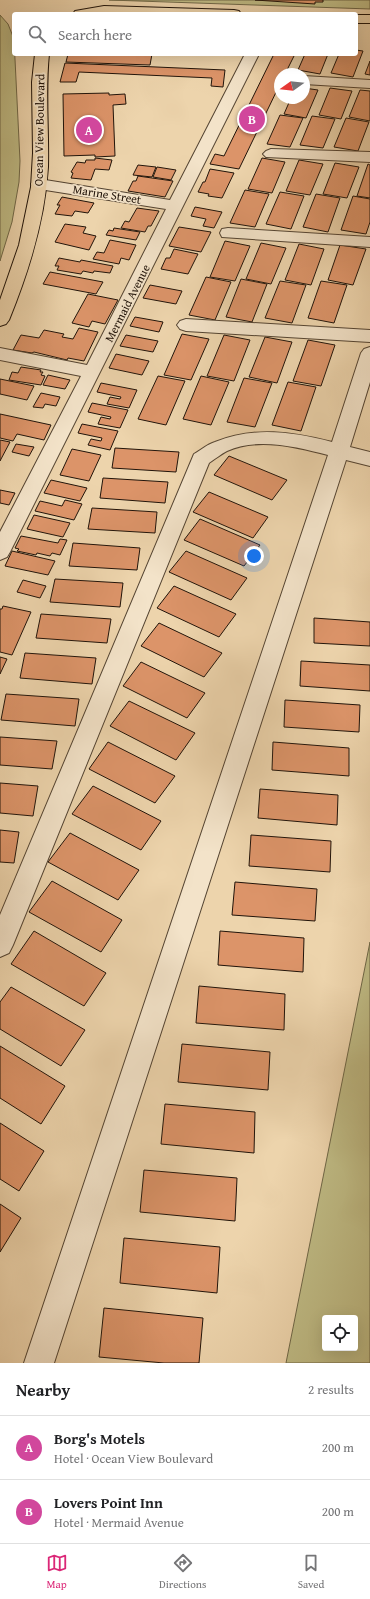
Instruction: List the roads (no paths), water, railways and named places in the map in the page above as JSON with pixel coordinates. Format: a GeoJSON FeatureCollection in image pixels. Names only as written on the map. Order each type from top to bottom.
{"type":"FeatureCollection","features":[{"type":"Feature","properties":{"kind":"main road"},"geometry":{"type":"LineString","coordinates":[[92,12],[104,10],[169,12]]}},
{"type":"Feature","properties":{"kind":"main road"},"geometry":{"type":"LineString","coordinates":[[358,19],[370,19]]}},
{"type":"Feature","properties":{"kind":"main road","name":"Ocean View Boulevard"},"geometry":{"type":"LineString","coordinates":[[0,320],[23,259],[32,226],[39,184],[39,87],[42,56]]}},
{"type":"Feature","properties":{"kind":"street","name":"Mermaid Avenue"},"geometry":{"type":"LineString","coordinates":[[0,552],[251,56]]}},
{"type":"Feature","properties":{"kind":"street"},"geometry":{"type":"LineString","coordinates":[[310,80],[370,84]]}},
{"type":"Feature","properties":{"kind":"street"},"geometry":{"type":"LineString","coordinates":[[271,154],[370,157]]}},
{"type":"Feature","properties":{"kind":"street","name":"Marine Street"},"geometry":{"type":"LineString","coordinates":[[39,184],[175,206]]}},
{"type":"Feature","properties":{"kind":"street"},"geometry":{"type":"LineString","coordinates":[[228,233],[370,242]]}},
{"type":"Feature","properties":{"kind":"street"},"geometry":{"type":"LineString","coordinates":[[186,325],[370,336]]}},
{"type":"Feature","properties":{"kind":"street"},"geometry":{"type":"LineString","coordinates":[[39,1363],[339,452],[370,353]]}},
{"type":"Feature","properties":{"kind":"street"},"geometry":{"type":"LineString","coordinates":[[0,354],[92,372]]}},
{"type":"Feature","properties":{"kind":"street"},"geometry":{"type":"LineString","coordinates":[[0,946],[201,458],[212,450],[229,442],[239,439],[263,437],[300,441],[370,460]]}},
{"type":"Feature","properties":{"kind":"place","name":"Lovers Point Inn"},"geometry":{"type":"Point","coordinates":[252,119]}},
{"type":"Feature","properties":{"kind":"place","name":"Borg's Motels"},"geometry":{"type":"Point","coordinates":[89,130]}}]}
